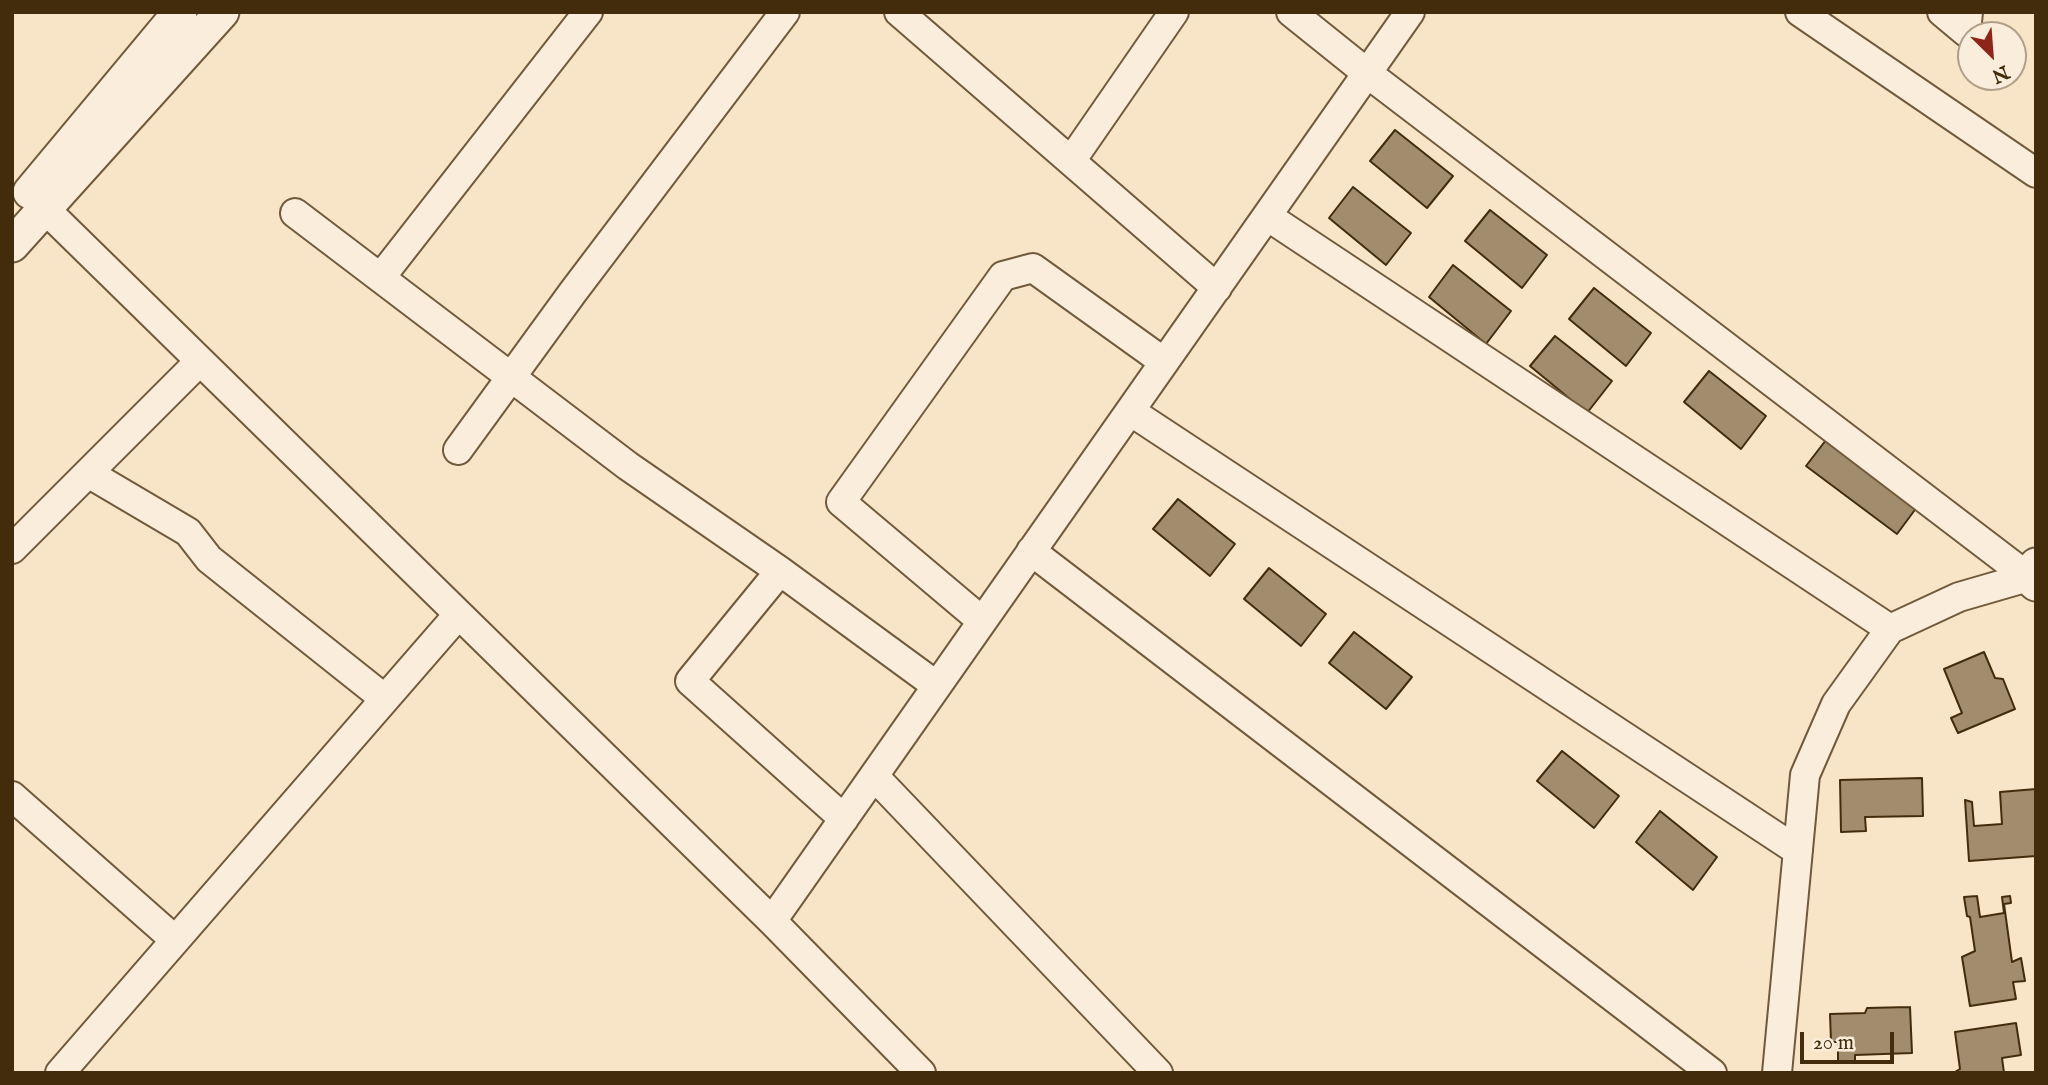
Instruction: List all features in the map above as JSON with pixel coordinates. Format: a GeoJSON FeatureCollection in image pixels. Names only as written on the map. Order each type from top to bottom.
{"type":"FeatureCollection","features":[{"type":"Feature","properties":{"kind":"street"},"geometry":{"type":"LineString","coordinates":[[12,245],[28,210],[180,12]]}},
{"type":"Feature","properties":{"kind":"street"},"geometry":{"type":"LineString","coordinates":[[28,210],[222,12]]}},
{"type":"Feature","properties":{"kind":"street"},"geometry":{"type":"LineString","coordinates":[[381,277],[588,12]]}},
{"type":"Feature","properties":{"kind":"street"},"geometry":{"type":"LineString","coordinates":[[458,450],[785,12]]}},
{"type":"Feature","properties":{"kind":"street"},"geometry":{"type":"LineString","coordinates":[[899,12],[1217,288]]}},
{"type":"Feature","properties":{"kind":"street"},"geometry":{"type":"LineString","coordinates":[[1071,162],[1174,12]]}},
{"type":"Feature","properties":{"kind":"street"},"geometry":{"type":"LineString","coordinates":[[1291,12],[1367,73],[2033,575]]}},
{"type":"Feature","properties":{"kind":"street"},"geometry":{"type":"LineString","coordinates":[[772,921],[1410,12]]}},
{"type":"Feature","properties":{"kind":"street"},"geometry":{"type":"LineString","coordinates":[[1800,12],[2036,173]]}},
{"type":"Feature","properties":{"kind":"street"},"geometry":{"type":"LineString","coordinates":[[1942,12],[1966,32],[1968,12]]}},
{"type":"Feature","properties":{"kind":"street"},"geometry":{"type":"LineString","coordinates":[[28,210],[199,362],[772,921],[921,1073]]}},
{"type":"Feature","properties":{"kind":"street"},"geometry":{"type":"LineString","coordinates":[[295,213],[628,466],[780,571],[937,686]]}},
{"type":"Feature","properties":{"kind":"street"},"geometry":{"type":"LineString","coordinates":[[1267,216],[1890,629]]}},
{"type":"Feature","properties":{"kind":"street"},"geometry":{"type":"LineString","coordinates":[[982,621],[841,502],[1003,276],[1033,268],[1164,362]]}},
{"type":"Feature","properties":{"kind":"street"},"geometry":{"type":"LineString","coordinates":[[12,549],[199,362]]}},
{"type":"Feature","properties":{"kind":"street"},"geometry":{"type":"LineString","coordinates":[[1130,411],[1798,851]]}},
{"type":"Feature","properties":{"kind":"street"},"geometry":{"type":"LineString","coordinates":[[88,473],[188,533],[209,559],[385,699]]}},
{"type":"Feature","properties":{"kind":"street"},"geometry":{"type":"LineString","coordinates":[[1031,551],[1712,1073]]}},
{"type":"Feature","properties":{"kind":"street"},"geometry":{"type":"LineString","coordinates":[[780,571],[690,681],[844,818]]}},
{"type":"Feature","properties":{"kind":"street"},"geometry":{"type":"LineString","coordinates":[[1777,1073],[1805,775],[1836,704],[1890,629],[1959,597],[2033,575]]}},
{"type":"Feature","properties":{"kind":"street"},"geometry":{"type":"LineString","coordinates":[[60,1073],[458,615]]}},
{"type":"Feature","properties":{"kind":"street"},"geometry":{"type":"LineString","coordinates":[[874,776],[1158,1073]]}},
{"type":"Feature","properties":{"kind":"street"},"geometry":{"type":"LineString","coordinates":[[12,796],[175,940]]}},
{"type":"Feature","properties":{"kind":"building"},"geometry":{"type":"Polygon","coordinates":[[[1395,130],[1453,176],[1427,208],[1370,161],[1395,130]]]}},
{"type":"Feature","properties":{"kind":"building"},"geometry":{"type":"Polygon","coordinates":[[[1353,187],[1411,233],[1386,265],[1329,218],[1353,187]]]}},
{"type":"Feature","properties":{"kind":"building"},"geometry":{"type":"Polygon","coordinates":[[[1490,210],[1547,255],[1522,288],[1465,241],[1490,210]]]}},
{"type":"Feature","properties":{"kind":"building"},"geometry":{"type":"Polygon","coordinates":[[[1453,265],[1511,311],[1486,344],[1429,297],[1453,265]]]}},
{"type":"Feature","properties":{"kind":"building"},"geometry":{"type":"Polygon","coordinates":[[[1594,288],[1651,333],[1626,366],[1569,319],[1594,288]]]}},
{"type":"Feature","properties":{"kind":"building"},"geometry":{"type":"Polygon","coordinates":[[[1555,336],[1612,381],[1587,413],[1530,366],[1555,336]]]}},
{"type":"Feature","properties":{"kind":"building"},"geometry":{"type":"Polygon","coordinates":[[[1709,371],[1766,416],[1741,449],[1684,402],[1709,371]]]}},
{"type":"Feature","properties":{"kind":"building"},"geometry":{"type":"Polygon","coordinates":[[[1826,440],[1917,507],[1897,534],[1806,466],[1826,440]]]}},
{"type":"Feature","properties":{"kind":"building"},"geometry":{"type":"Polygon","coordinates":[[[1178,499],[1235,544],[1210,576],[1153,529],[1178,499]]]}},
{"type":"Feature","properties":{"kind":"building"},"geometry":{"type":"Polygon","coordinates":[[[1269,568],[1326,614],[1301,646],[1244,599],[1269,568]]]}},
{"type":"Feature","properties":{"kind":"building"},"geometry":{"type":"Polygon","coordinates":[[[1354,632],[1412,677],[1386,709],[1329,663],[1354,632]]]}},
{"type":"Feature","properties":{"kind":"building"},"geometry":{"type":"Polygon","coordinates":[[[1984,652],[1995,678],[2003,679],[2015,709],[1958,733],[1951,718],[1962,713],[1944,669],[1984,652]]]}},
{"type":"Feature","properties":{"kind":"building"},"geometry":{"type":"Polygon","coordinates":[[[1562,751],[1619,796],[1594,828],[1537,781],[1562,751]]]}},
{"type":"Feature","properties":{"kind":"building"},"geometry":{"type":"Polygon","coordinates":[[[1922,778],[1923,816],[1865,817],[1866,831],[1841,832],[1840,780],[1922,778]]]}},
{"type":"Feature","properties":{"kind":"building"},"geometry":{"type":"Polygon","coordinates":[[[2036,789],[2036,856],[1969,861],[1965,800],[1972,802],[1974,826],[2002,824],[2000,792],[2036,789]]]}},
{"type":"Feature","properties":{"kind":"building"},"geometry":{"type":"Polygon","coordinates":[[[1660,811],[1717,857],[1693,890],[1636,842],[1660,811]]]}},
{"type":"Feature","properties":{"kind":"building"},"geometry":{"type":"Polygon","coordinates":[[[1977,896],[1980,917],[2004,913],[2002,897],[2010,896],[2011,903],[2004,904],[2012,962],[2021,958],[2025,981],[2013,982],[2016,999],[1970,1006],[1962,957],[1975,951],[1964,897],[1977,896]]]}},
{"type":"Feature","properties":{"kind":"building"},"geometry":{"type":"Polygon","coordinates":[[[1910,1007],[1912,1053],[1855,1055],[1855,1062],[1838,1063],[1838,1042],[1831,1042],[1830,1014],[1865,1013],[1867,1008],[1910,1007]]]}},
{"type":"Feature","properties":{"kind":"building"},"geometry":{"type":"Polygon","coordinates":[[[2016,1023],[2021,1055],[2002,1058],[2004,1073],[1953,1073],[1960,1069],[1955,1032],[2016,1023]]]}}]}
